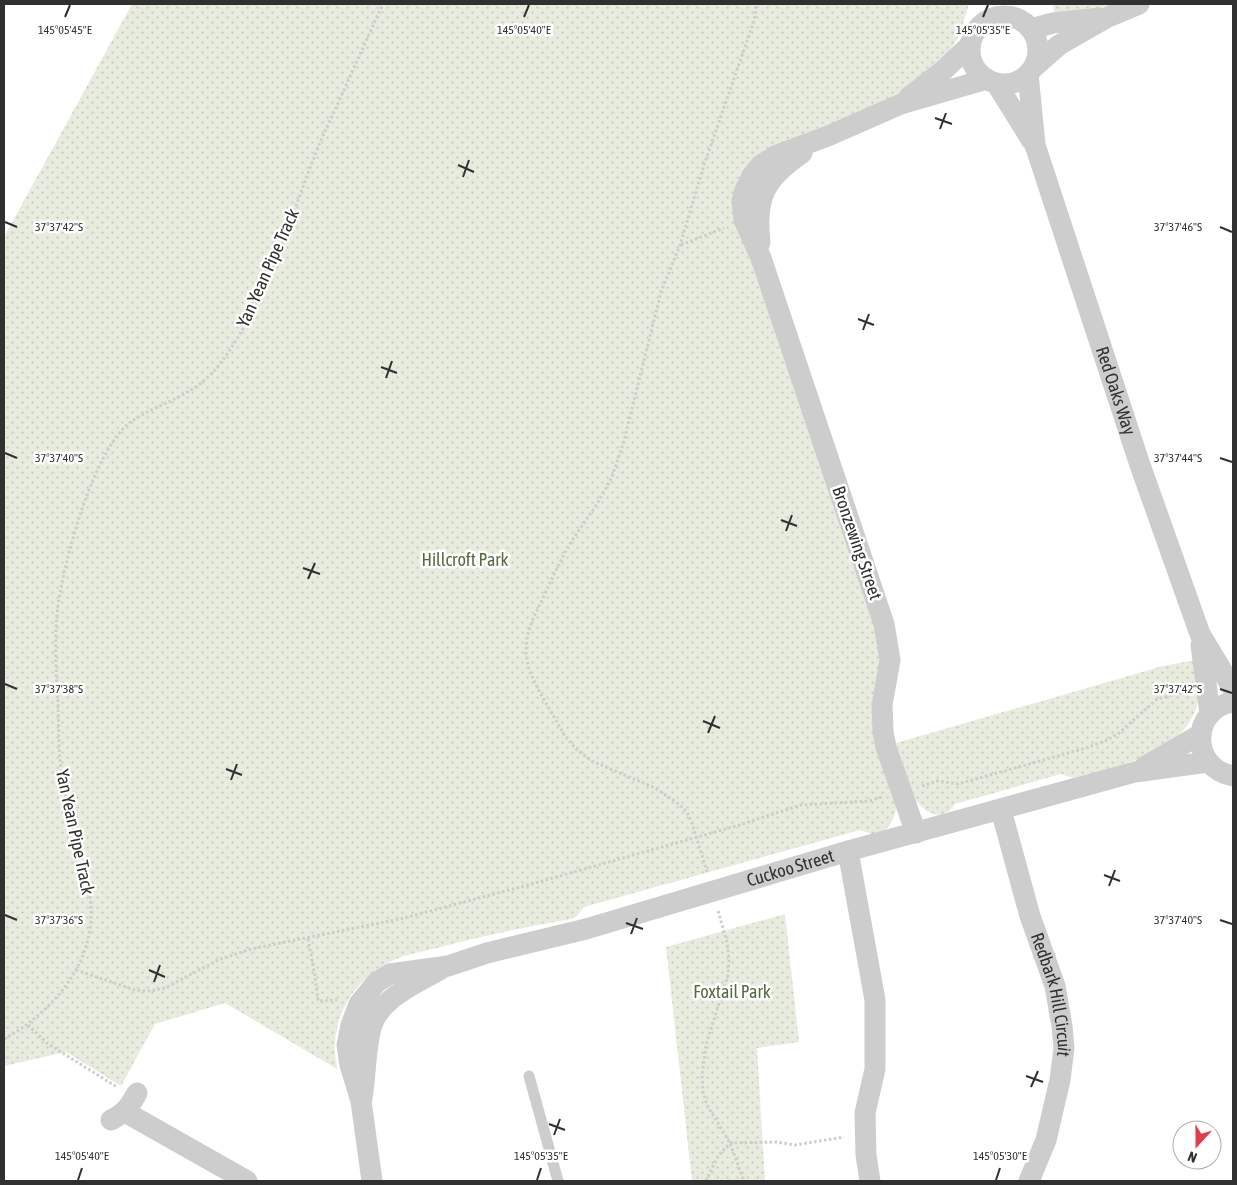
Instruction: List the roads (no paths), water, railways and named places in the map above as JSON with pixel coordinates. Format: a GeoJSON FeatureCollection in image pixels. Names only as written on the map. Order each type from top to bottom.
{"type":"FeatureCollection","features":[{"type":"Feature","properties":{"kind":"street"},"geometry":{"type":"LineString","coordinates":[[979,26],[980,4]]}},
{"type":"Feature","properties":{"kind":"street"},"geometry":{"type":"LineString","coordinates":[[1108,17],[1053,23],[1018,17],[996,17],[979,26],[973,35],[970,56],[979,74],[992,81],[1008,84],[1019,80],[1031,71],[1059,45],[1108,17],[1139,4]]}},
{"type":"Feature","properties":{"kind":"street"},"geometry":{"type":"LineString","coordinates":[[1018,17],[1038,48],[1037,58],[1031,71]]}},
{"type":"Feature","properties":{"kind":"street"},"geometry":{"type":"LineString","coordinates":[[901,104],[944,70],[970,46]]}},
{"type":"Feature","properties":{"kind":"street","name":"Red Oaks Way"},"geometry":{"type":"LineString","coordinates":[[1031,71],[1035,145],[1140,465],[1200,634],[1233,689]]}},
{"type":"Feature","properties":{"kind":"street"},"geometry":{"type":"LineString","coordinates":[[769,170],[777,155],[828,136],[901,104],[992,81]]}},
{"type":"Feature","properties":{"kind":"street","name":"Red Oaks Way"},"geometry":{"type":"LineString","coordinates":[[992,81],[1035,145]]}},
{"type":"Feature","properties":{"kind":"street","name":"Bronzewing Street"},"geometry":{"type":"LineString","coordinates":[[769,170],[751,177],[742,201],[744,220],[761,258],[884,624],[890,660],[882,705],[882,727],[886,747],[916,833]]}},
{"type":"Feature","properties":{"kind":"street","name":"Bronzewing Street"},"geometry":{"type":"LineString","coordinates":[[761,258],[758,222],[760,204],[769,170]]}},
{"type":"Feature","properties":{"kind":"street","name":"Red Oaks Way"},"geometry":{"type":"LineString","coordinates":[[1200,634],[1210,714]]}},
{"type":"Feature","properties":{"kind":"street"},"geometry":{"type":"LineString","coordinates":[[1231,778],[1208,762],[1203,754],[1201,734],[1204,723],[1210,714],[1219,706],[1233,702]]}},
{"type":"Feature","properties":{"kind":"street","name":"Cuckoo Street"},"geometry":{"type":"LineString","coordinates":[[1135,772],[1201,734]]}},
{"type":"Feature","properties":{"kind":"street","name":"Cuckoo Street"},"geometry":{"type":"LineString","coordinates":[[372,1181],[361,1101],[366,1080],[371,1026],[368,1009],[385,1005],[394,997],[448,966],[487,953],[586,929],[848,851],[1135,772],[1208,762]]}},
{"type":"Feature","properties":{"kind":"street","name":"Redbark Hill Circuit"},"geometry":{"type":"LineString","coordinates":[[1001,810],[1030,916],[1055,986],[1064,1048],[1060,1080],[1046,1140],[1029,1181]]}},
{"type":"Feature","properties":{"kind":"street"},"geometry":{"type":"LineString","coordinates":[[848,851],[875,1000],[874,1069],[865,1113],[867,1172],[870,1181]]}},
{"type":"Feature","properties":{"kind":"street"},"geometry":{"type":"LineString","coordinates":[[127,1106],[247,1181]]}},
{"type":"Feature","properties":{"kind":"lane"},"geometry":{"type":"LineString","coordinates":[[530,1076],[558,1181]]}},
{"type":"Feature","properties":{"kind":"park label","name":"Hillcroft Park"},"geometry":{"type":"Point","coordinates":[465,560]}},
{"type":"Feature","properties":{"kind":"park label","name":"Foxtail Park"},"geometry":{"type":"Point","coordinates":[732,992]}}]}
